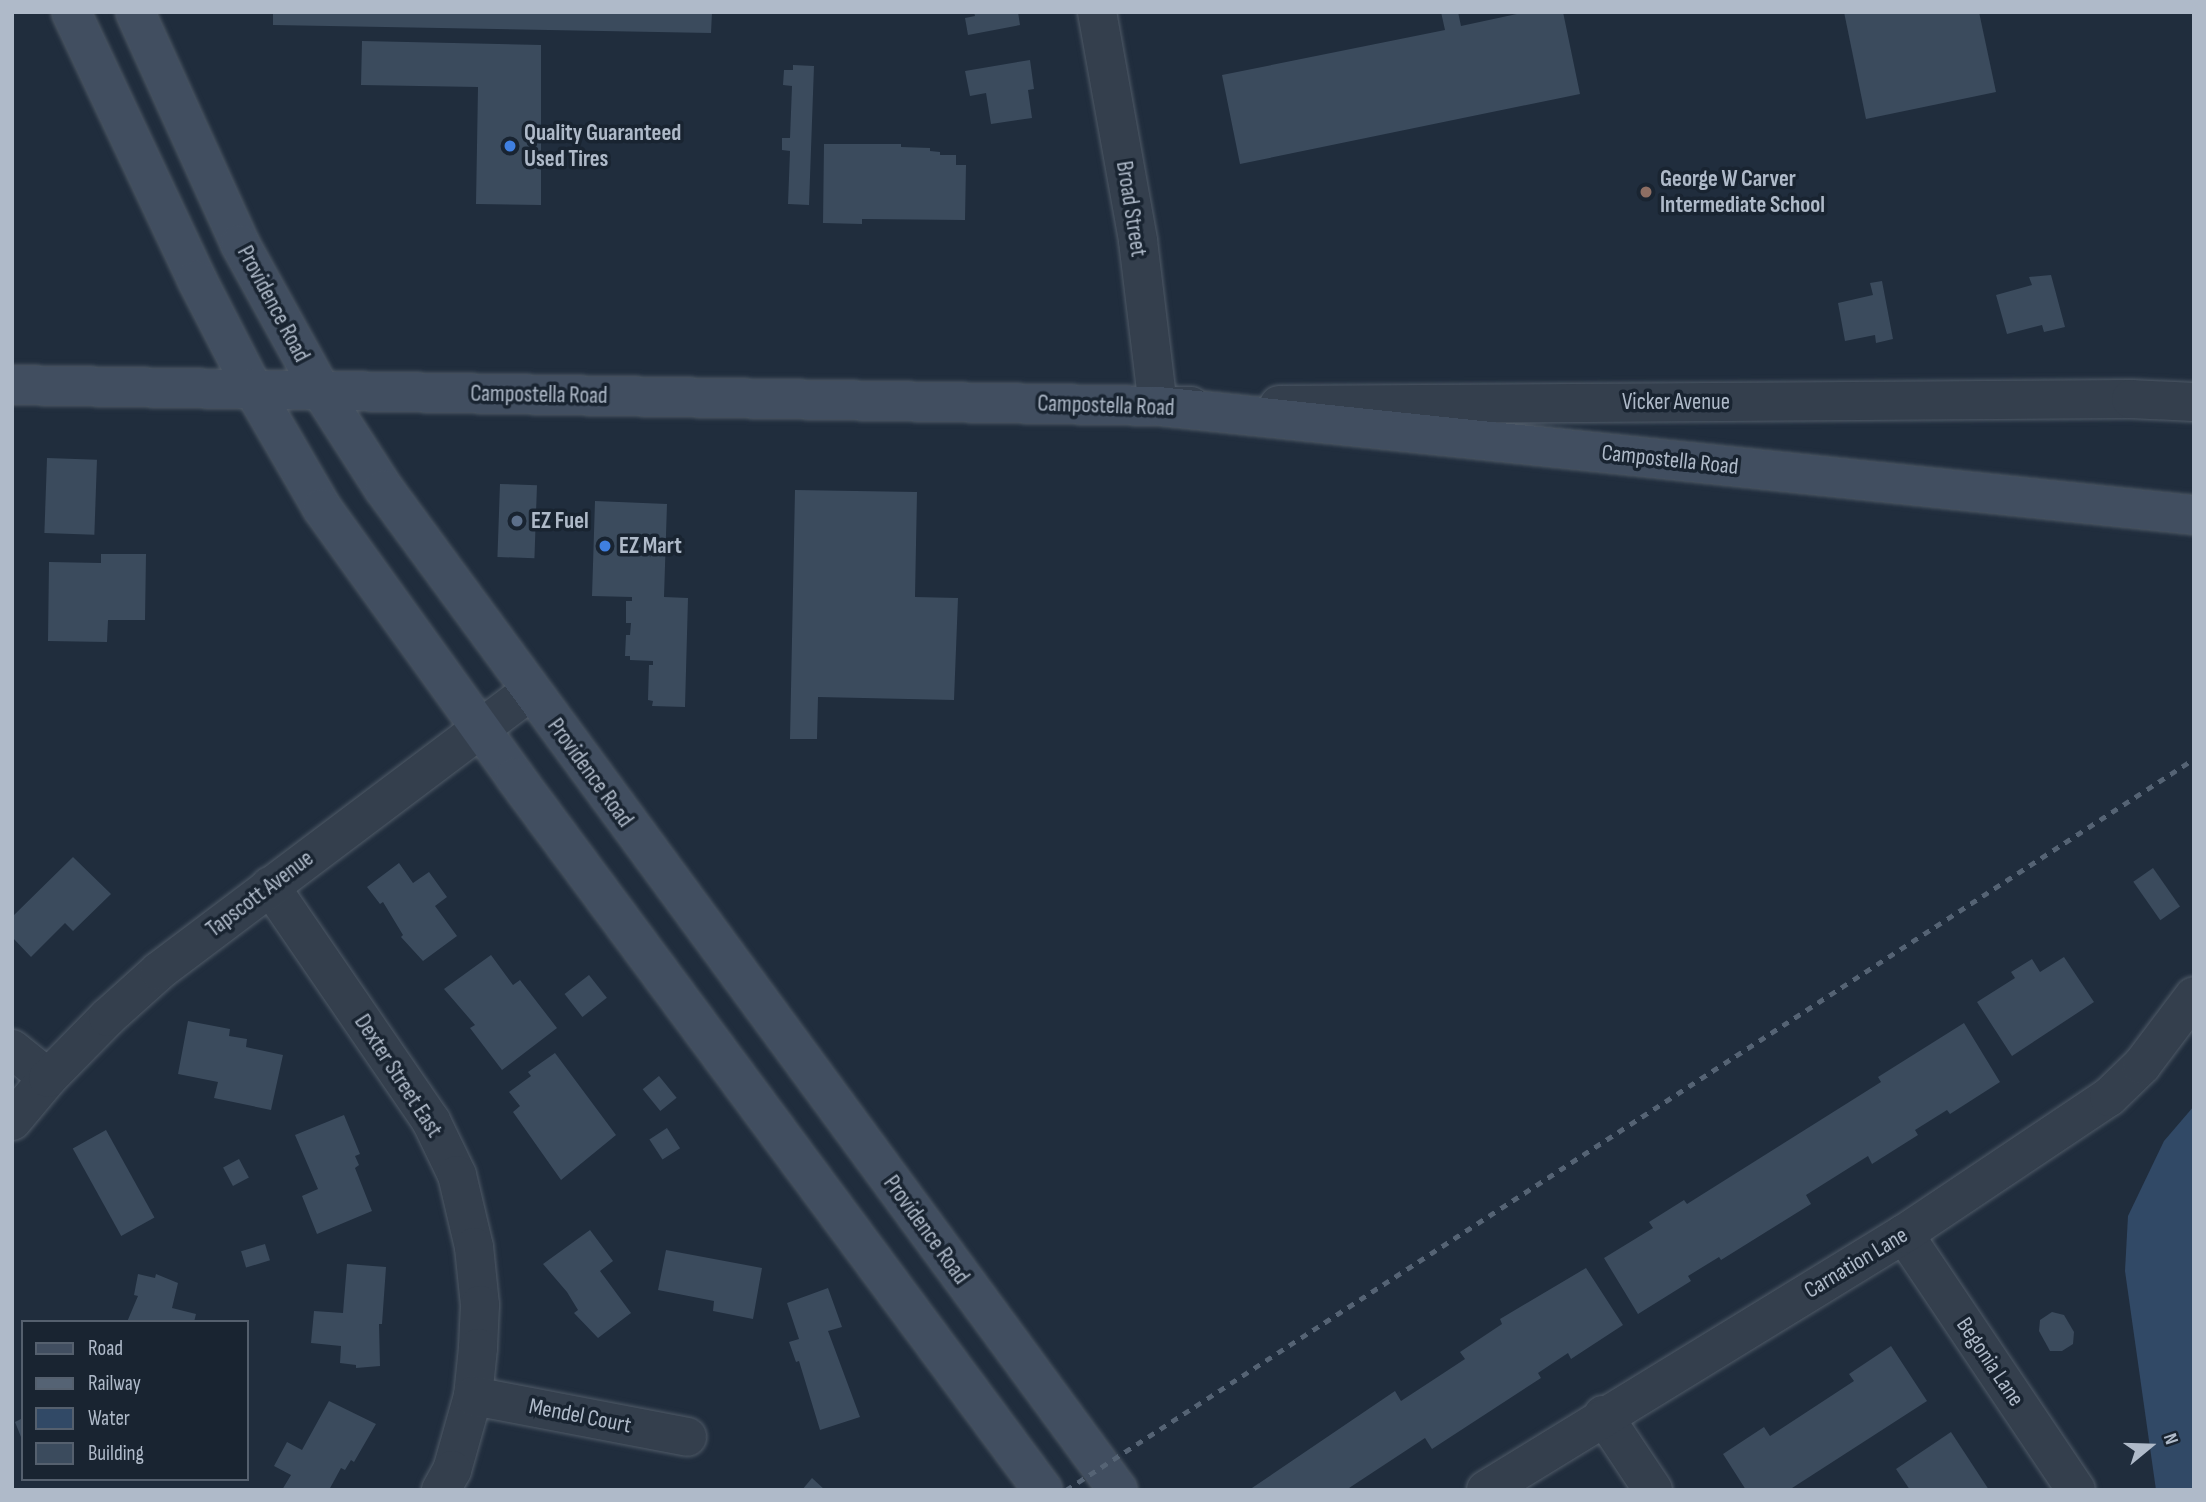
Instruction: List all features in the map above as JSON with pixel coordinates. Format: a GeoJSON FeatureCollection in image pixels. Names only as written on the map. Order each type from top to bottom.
{"type":"FeatureCollection","features":[{"type":"Feature","properties":{"kind":"main road"},"geometry":{"type":"LineString","coordinates":[[71,12],[197,280],[253,389],[322,508],[1042,1490]]}},
{"type":"Feature","properties":{"kind":"main road","name":"Providence Road"},"geometry":{"type":"LineString","coordinates":[[135,12],[240,244],[321,391],[384,489],[1118,1490]]}},
{"type":"Feature","properties":{"kind":"main road","name":"Campostella Road"},"geometry":{"type":"LineString","coordinates":[[12,384],[1158,406],[2194,515]]}},
{"type":"Feature","properties":{"kind":"street","name":"Broad Street"},"geometry":{"type":"LineString","coordinates":[[1097,12],[1138,241],[1158,406]]}},
{"type":"Feature","properties":{"kind":"street","name":"Vicker Avenue"},"geometry":{"type":"LineString","coordinates":[[1158,406],[2132,399],[2194,402]]}},
{"type":"Feature","properties":{"kind":"street","name":"Tapscott Avenue"},"geometry":{"type":"LineString","coordinates":[[12,1121],[48,1078],[107,1017],[159,971],[530,691]]}},
{"type":"Feature","properties":{"kind":"street","name":"Dexter Street East"},"geometry":{"type":"LineString","coordinates":[[270,886],[432,1121],[457,1175],[474,1247],[480,1305],[473,1396],[452,1470],[441,1490]]}},
{"type":"Feature","properties":{"kind":"street","name":"Carnation Lane"},"geometry":{"type":"LineString","coordinates":[[1486,1490],[1603,1415],[1904,1234],[2109,1097],[2142,1065],[2194,996]]}},
{"type":"Feature","properties":{"kind":"street"},"geometry":{"type":"LineString","coordinates":[[12,1049],[48,1078]]}},
{"type":"Feature","properties":{"kind":"street","name":"Begonia Lane"},"geometry":{"type":"LineString","coordinates":[[1904,1234],[2076,1490]]}},
{"type":"Feature","properties":{"kind":"street","name":"Mendel Court"},"geometry":{"type":"LineString","coordinates":[[473,1396],[687,1437]]}},
{"type":"Feature","properties":{"kind":"street"},"geometry":{"type":"LineString","coordinates":[[1603,1415],[1653,1490]]}},
{"type":"Feature","properties":{"kind":"water"},"geometry":{"type":"Polygon","coordinates":[[[2194,1106],[2194,1490],[2156,1490],[2125,1271],[2128,1216],[2164,1141],[2194,1106]]]}},
{"type":"Feature","properties":{"kind":"building"},"geometry":{"type":"Polygon","coordinates":[[[273,12],[712,12],[711,33],[273,25],[273,12]]]}},
{"type":"Feature","properties":{"kind":"building"},"geometry":{"type":"Polygon","coordinates":[[[974,12],[1018,12],[1020,25],[968,35],[965,18],[975,16],[974,12]]]}},
{"type":"Feature","properties":{"kind":"building"},"geometry":{"type":"Polygon","coordinates":[[[1441,12],[1458,12],[1461,26],[1526,12],[1563,12],[1580,94],[1240,164],[1222,75],[1445,30],[1441,12]]]}},
{"type":"Feature","properties":{"kind":"building"},"geometry":{"type":"Polygon","coordinates":[[[1844,12],[1979,12],[1996,92],[1866,119],[1844,12]]]}},
{"type":"Feature","properties":{"kind":"building","name":"Quality Guaranteed Used Tires"},"geometry":{"type":"Polygon","coordinates":[[[362,41],[541,45],[541,205],[476,204],[478,87],[361,85],[362,41]]]}},
{"type":"Feature","properties":{"kind":"building"},"geometry":{"type":"Polygon","coordinates":[[[1030,60],[1034,89],[1028,90],[1032,118],[991,124],[986,93],[970,96],[965,71],[1030,60]]]}},
{"type":"Feature","properties":{"kind":"building"},"geometry":{"type":"Polygon","coordinates":[[[793,65],[814,66],[809,205],[788,204],[790,151],[782,150],[782,138],[790,138],[792,86],[783,85],[784,70],[793,70],[793,65]]]}},
{"type":"Feature","properties":{"kind":"building"},"geometry":{"type":"Polygon","coordinates":[[[824,144],[901,144],[901,147],[930,148],[930,151],[940,152],[940,155],[956,155],[956,165],[966,165],[965,220],[862,219],[862,224],[823,223],[824,144]]]}},
{"type":"Feature","properties":{"kind":"building"},"geometry":{"type":"Polygon","coordinates":[[[2051,275],[2065,327],[2044,332],[2042,325],[2007,334],[1996,295],[2032,285],[2029,277],[2051,275]]]}},
{"type":"Feature","properties":{"kind":"building"},"geometry":{"type":"Polygon","coordinates":[[[1882,281],[1893,339],[1876,343],[1875,335],[1845,341],[1838,303],[1873,295],[1870,283],[1882,281]]]}},
{"type":"Feature","properties":{"kind":"building"},"geometry":{"type":"Polygon","coordinates":[[[47,458],[97,460],[94,535],[44,533],[47,458]]]}},
{"type":"Feature","properties":{"kind":"building","name":"EZ Fuel"},"geometry":{"type":"Polygon","coordinates":[[[500,484],[537,485],[534,558],[497,557],[500,484]]]}},
{"type":"Feature","properties":{"kind":"building"},"geometry":{"type":"Polygon","coordinates":[[[795,490],[917,492],[915,597],[958,598],[954,700],[818,697],[817,739],[790,739],[795,490]]]}},
{"type":"Feature","properties":{"kind":"building"},"geometry":{"type":"Polygon","coordinates":[[[595,501],[667,504],[664,597],[688,598],[685,707],[652,706],[653,701],[648,700],[649,665],[653,665],[653,661],[630,660],[630,656],[625,656],[626,635],[630,635],[631,623],[626,623],[626,601],[632,601],[632,597],[592,596],[595,501]]]}},
{"type":"Feature","properties":{"kind":"building"},"geometry":{"type":"Polygon","coordinates":[[[101,554],[146,554],[145,620],[108,620],[107,642],[48,641],[49,562],[101,563],[101,554]]]}},
{"type":"Feature","properties":{"kind":"building"},"geometry":{"type":"Polygon","coordinates":[[[73,857],[111,894],[73,931],[65,923],[31,957],[12,937],[12,917],[73,857]]]}},
{"type":"Feature","properties":{"kind":"building"},"geometry":{"type":"Polygon","coordinates":[[[399,863],[413,883],[429,872],[447,897],[435,906],[457,936],[423,961],[401,937],[403,935],[383,902],[380,904],[367,887],[399,863]]]}},
{"type":"Feature","properties":{"kind":"building"},"geometry":{"type":"Polygon","coordinates":[[[2153,868],[2180,907],[2160,920],[2133,882],[2153,868]]]}},
{"type":"Feature","properties":{"kind":"building"},"geometry":{"type":"Polygon","coordinates":[[[491,955],[513,985],[520,980],[557,1028],[502,1070],[470,1028],[475,1025],[444,989],[491,955]]]}},
{"type":"Feature","properties":{"kind":"building"},"geometry":{"type":"Polygon","coordinates":[[[2064,957],[2094,1002],[2012,1056],[1977,1002],[2015,978],[2011,972],[2032,959],[2040,972],[2064,957]]]}},
{"type":"Feature","properties":{"kind":"building"},"geometry":{"type":"Polygon","coordinates":[[[589,975],[607,998],[582,1017],[565,994],[589,975]]]}},
{"type":"Feature","properties":{"kind":"building"},"geometry":{"type":"Polygon","coordinates":[[[188,1021],[230,1029],[229,1036],[247,1039],[246,1047],[283,1055],[271,1110],[214,1098],[218,1082],[178,1074],[188,1021]]]}},
{"type":"Feature","properties":{"kind":"building"},"geometry":{"type":"Polygon","coordinates":[[[1964,1023],[2000,1082],[1950,1114],[1947,1110],[1915,1130],[1918,1135],[1872,1164],[1868,1156],[1806,1195],[1811,1204],[1721,1260],[1719,1257],[1688,1276],[1691,1281],[1638,1314],[1604,1258],[1653,1228],[1649,1222],[1684,1200],[1687,1204],[1881,1082],[1878,1077],[1964,1023]]]}},
{"type":"Feature","properties":{"kind":"building"},"geometry":{"type":"Polygon","coordinates":[[[555,1053],[616,1135],[561,1180],[513,1112],[520,1106],[509,1092],[531,1076],[528,1072],[555,1053]]]}},
{"type":"Feature","properties":{"kind":"building"},"geometry":{"type":"Polygon","coordinates":[[[659,1076],[677,1098],[660,1111],[643,1089],[659,1076]]]}},
{"type":"Feature","properties":{"kind":"building"},"geometry":{"type":"Polygon","coordinates":[[[344,1115],[360,1154],[355,1156],[359,1165],[355,1168],[372,1211],[317,1234],[302,1196],[318,1189],[295,1135],[344,1115]]]}},
{"type":"Feature","properties":{"kind":"building"},"geometry":{"type":"Polygon","coordinates":[[[667,1128],[680,1148],[662,1160],[649,1139],[667,1128]]]}},
{"type":"Feature","properties":{"kind":"building"},"geometry":{"type":"Polygon","coordinates":[[[106,1130],[154,1217],[121,1236],[73,1148],[106,1130]]]}},
{"type":"Feature","properties":{"kind":"building"},"geometry":{"type":"Polygon","coordinates":[[[239,1159],[249,1178],[233,1186],[223,1167],[239,1159]]]}},
{"type":"Feature","properties":{"kind":"building"},"geometry":{"type":"Polygon","coordinates":[[[590,1230],[613,1261],[600,1271],[631,1313],[598,1338],[574,1313],[578,1310],[567,1292],[543,1264],[590,1230]]]}},
{"type":"Feature","properties":{"kind":"building"},"geometry":{"type":"Polygon","coordinates":[[[265,1244],[270,1260],[246,1268],[241,1251],[265,1244]]]}},
{"type":"Feature","properties":{"kind":"building"},"geometry":{"type":"Polygon","coordinates":[[[666,1250],[762,1268],[753,1319],[713,1311],[714,1301],[658,1290],[666,1250]]]}},
{"type":"Feature","properties":{"kind":"building"},"geometry":{"type":"Polygon","coordinates":[[[347,1264],[386,1267],[382,1324],[379,1324],[380,1366],[356,1368],[356,1365],[340,1363],[341,1346],[311,1343],[314,1311],[343,1313],[347,1264]]]}},
{"type":"Feature","properties":{"kind":"building"},"geometry":{"type":"Polygon","coordinates":[[[1586,1268],[1623,1325],[1571,1359],[1568,1353],[1538,1373],[1541,1378],[1432,1449],[1425,1438],[1346,1490],[1249,1490],[1395,1391],[1401,1401],[1465,1359],[1460,1352],[1502,1324],[1500,1319],[1586,1268]]]}},
{"type":"Feature","properties":{"kind":"building"},"geometry":{"type":"Polygon","coordinates":[[[138,1274],[155,1278],[156,1274],[178,1283],[172,1308],[196,1314],[194,1320],[128,1320],[138,1296],[134,1295],[138,1274]]]}},
{"type":"Feature","properties":{"kind":"building"},"geometry":{"type":"Polygon","coordinates":[[[828,1288],[842,1327],[828,1331],[860,1417],[820,1430],[799,1361],[796,1362],[789,1342],[799,1339],[787,1303],[828,1288]]]}},
{"type":"Feature","properties":{"kind":"building"},"geometry":{"type":"Polygon","coordinates":[[[2052,1312],[2064,1315],[2074,1332],[2073,1344],[2062,1351],[2050,1351],[2039,1331],[2040,1320],[2052,1312]]]}},
{"type":"Feature","properties":{"kind":"building"},"geometry":{"type":"Polygon","coordinates":[[[1891,1346],[1927,1401],[1789,1490],[1746,1490],[1723,1454],[1764,1427],[1770,1436],[1854,1381],[1849,1374],[1891,1346]]]}},
{"type":"Feature","properties":{"kind":"building"},"geometry":{"type":"Polygon","coordinates":[[[329,1401],[376,1424],[354,1462],[351,1460],[345,1470],[341,1468],[329,1490],[282,1490],[291,1475],[274,1466],[287,1442],[302,1450],[329,1401]]]}},
{"type":"Feature","properties":{"kind":"building"},"geometry":{"type":"Polygon","coordinates":[[[21,1419],[21,1437],[15,1422],[21,1419]]]}},
{"type":"Feature","properties":{"kind":"building"},"geometry":{"type":"Polygon","coordinates":[[[1951,1432],[1989,1490],[1910,1490],[1896,1469],[1951,1432]]]}},
{"type":"Feature","properties":{"kind":"building"},"geometry":{"type":"Polygon","coordinates":[[[812,1478],[825,1490],[802,1490],[812,1478]]]}},
{"type":"Feature","properties":{"kind":"railway"},"geometry":{"type":"LineString","coordinates":[[1066,1490],[2194,759]]}},
{"type":"Feature","properties":{"kind":"place","name":"Quality Guaranteed Used Tires"},"geometry":{"type":"Point","coordinates":[510,146]}},
{"type":"Feature","properties":{"kind":"place","name":"George W Carver Intermediate School"},"geometry":{"type":"Point","coordinates":[1646,192]}},
{"type":"Feature","properties":{"kind":"place","name":"EZ Fuel"},"geometry":{"type":"Point","coordinates":[517,521]}},
{"type":"Feature","properties":{"kind":"place","name":"EZ Mart"},"geometry":{"type":"Point","coordinates":[605,546]}}]}
